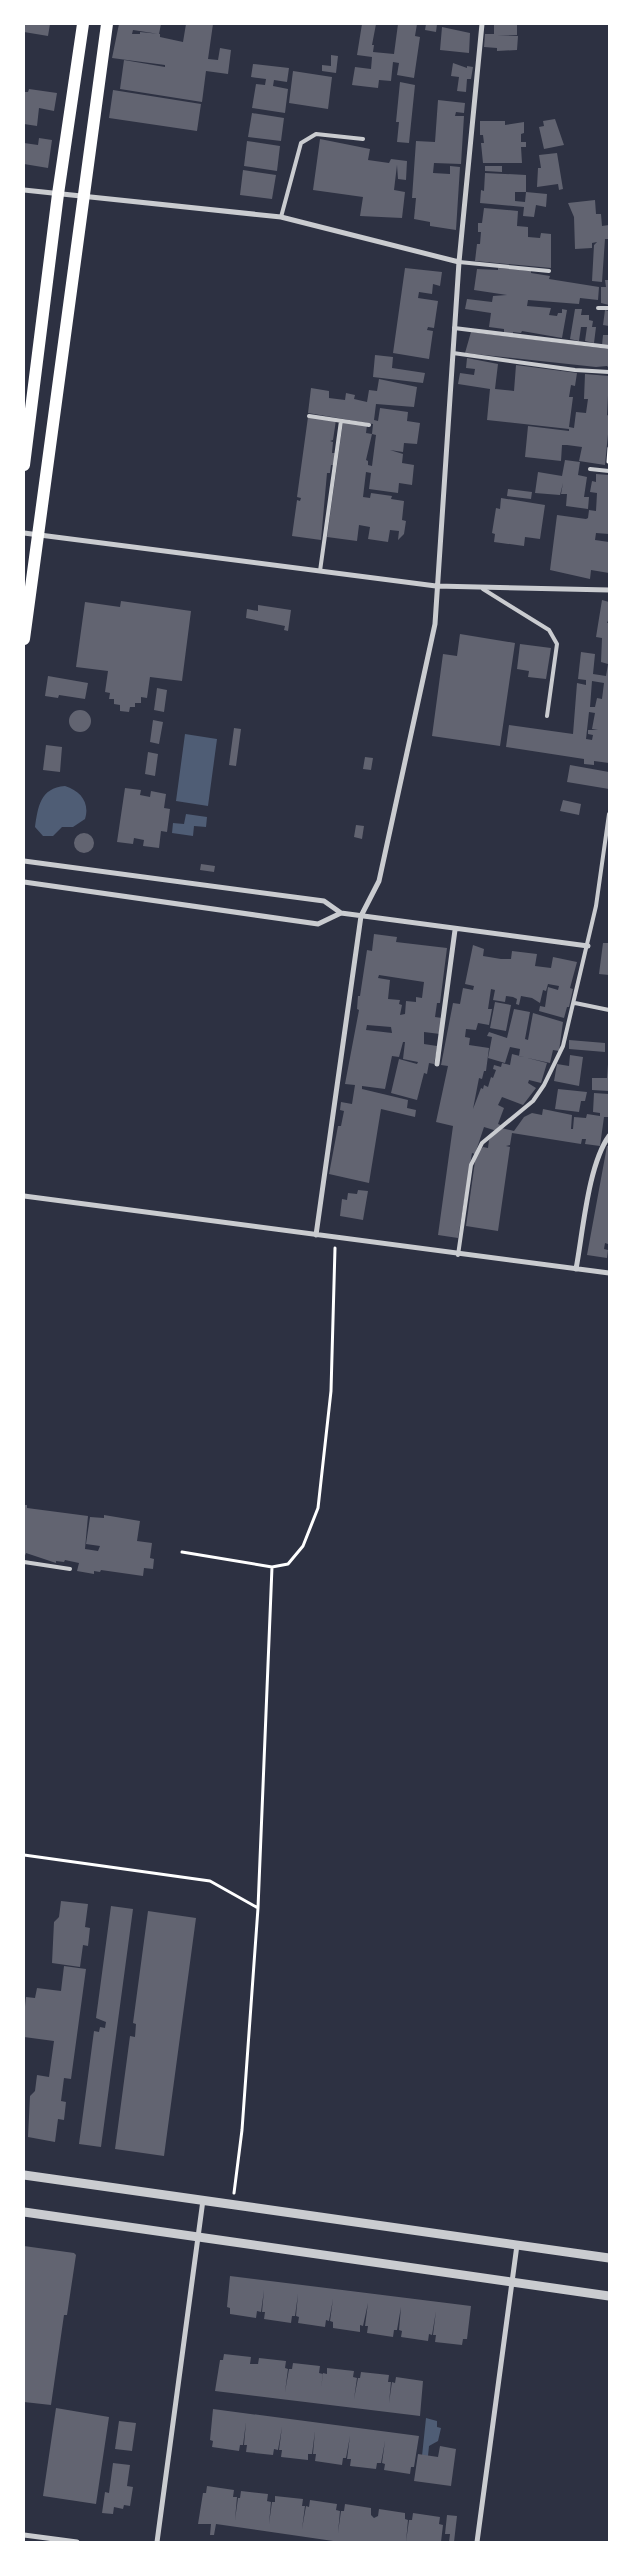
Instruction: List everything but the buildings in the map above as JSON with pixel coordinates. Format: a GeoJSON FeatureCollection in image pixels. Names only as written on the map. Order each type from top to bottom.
{"type":"FeatureCollection","features":[{"type":"Feature","properties":{"kind":"main road"},"geometry":{"type":"LineString","coordinates":[[24,465],[58,194],[83,24]]}},
{"type":"Feature","properties":{"kind":"main road"},"geometry":{"type":"LineString","coordinates":[[24,639],[107,24]]}},
{"type":"Feature","properties":{"kind":"street"},"geometry":{"type":"LineString","coordinates":[[316,1235],[361,916],[379,881],[435,624],[436,586],[459,262],[482,24]]}},
{"type":"Feature","properties":{"kind":"street"},"geometry":{"type":"LineString","coordinates":[[24,190],[84,198],[281,217],[459,262]]}},
{"type":"Feature","properties":{"kind":"street"},"geometry":{"type":"LineString","coordinates":[[24,533],[436,586],[483,589],[581,588],[609,590]]}},
{"type":"Feature","properties":{"kind":"street"},"geometry":{"type":"LineString","coordinates":[[24,861],[324,901],[341,913],[455,930],[588,946]]}},
{"type":"Feature","properties":{"kind":"street"},"geometry":{"type":"LineString","coordinates":[[24,882],[318,924],[341,913]]}},
{"type":"Feature","properties":{"kind":"street"},"geometry":{"type":"LineString","coordinates":[[437,1064],[455,930]]}},
{"type":"Feature","properties":{"kind":"street"},"geometry":{"type":"LineString","coordinates":[[576,1269],[593,1176],[601,1150],[609,1136]]}},
{"type":"Feature","properties":{"kind":"street"},"geometry":{"type":"LineString","coordinates":[[24,1196],[609,1274]]}},
{"type":"Feature","properties":{"kind":"street"},"geometry":{"type":"LineString","coordinates":[[24,2175],[609,2258]]}},
{"type":"Feature","properties":{"kind":"street"},"geometry":{"type":"LineString","coordinates":[[157,2542],[204,2200]]}},
{"type":"Feature","properties":{"kind":"street"},"geometry":{"type":"LineString","coordinates":[[24,2212],[609,2296]]}},
{"type":"Feature","properties":{"kind":"street"},"geometry":{"type":"LineString","coordinates":[[477,2542],[517,2245]]}},
{"type":"Feature","properties":{"kind":"street"},"geometry":{"type":"LineString","coordinates":[[24,2535],[76,2542]]}},
{"type":"Feature","properties":{"kind":"lane"},"geometry":{"type":"LineString","coordinates":[[281,217],[301,143],[316,134],[363,139]]}},
{"type":"Feature","properties":{"kind":"lane"},"geometry":{"type":"LineString","coordinates":[[459,262],[549,271]]}},
{"type":"Feature","properties":{"kind":"lane"},"geometry":{"type":"LineString","coordinates":[[598,308],[609,308]]}},
{"type":"Feature","properties":{"kind":"lane"},"geometry":{"type":"LineString","coordinates":[[454,328],[609,347]]}},
{"type":"Feature","properties":{"kind":"lane"},"geometry":{"type":"LineString","coordinates":[[453,353],[575,370],[609,372]]}},
{"type":"Feature","properties":{"kind":"lane"},"geometry":{"type":"LineString","coordinates":[[309,416],[368,425]]}},
{"type":"Feature","properties":{"kind":"lane"},"geometry":{"type":"LineString","coordinates":[[320,571],[341,420]]}},
{"type":"Feature","properties":{"kind":"lane"},"geometry":{"type":"LineString","coordinates":[[590,468],[609,470]]}},
{"type":"Feature","properties":{"kind":"lane"},"geometry":{"type":"LineString","coordinates":[[483,589],[549,630],[554,636],[558,644],[547,716]]}},
{"type":"Feature","properties":{"kind":"lane"},"geometry":{"type":"LineString","coordinates":[[458,1255],[471,1165],[482,1142],[524,1110],[544,1085],[563,1046],[588,946],[609,814]]}},
{"type":"Feature","properties":{"kind":"lane"},"geometry":{"type":"LineString","coordinates":[[574,1003],[609,1010]]}},
{"type":"Feature","properties":{"kind":"lane"},"geometry":{"type":"LineString","coordinates":[[24,1562],[70,1569]]}},
{"type":"Feature","properties":{"kind":"path"},"geometry":{"type":"LineString","coordinates":[[182,1552],[272,1567],[288,1564],[303,1546],[318,1508],[330,1391],[336,1238]]}},
{"type":"Feature","properties":{"kind":"path"},"geometry":{"type":"LineString","coordinates":[[232,2205],[242,2130],[258,1908],[272,1567]]}},
{"type":"Feature","properties":{"kind":"path"},"geometry":{"type":"LineString","coordinates":[[24,1855],[210,1881],[258,1908]]}},
{"type":"Feature","properties":{"kind":"water"},"geometry":{"type":"Polygon","coordinates":[[[185,734],[217,739],[208,806],[176,801],[185,734]]]}},
{"type":"Feature","properties":{"kind":"water"},"geometry":{"type":"Polygon","coordinates":[[[65,786],[76,791],[83,798],[86,808],[85,819],[73,827],[62,827],[53,836],[43,836],[35,827],[39,806],[50,790],[65,786]]]}},
{"type":"Feature","properties":{"kind":"water"},"geometry":{"type":"Polygon","coordinates":[[[186,814],[207,817],[206,827],[194,826],[193,836],[172,833],[173,823],[184,824],[186,814]]]}},
{"type":"Feature","properties":{"kind":"water"},"geometry":{"type":"Polygon","coordinates":[[[426,2418],[437,2421],[437,2427],[441,2428],[438,2441],[429,2446],[428,2456],[422,2456],[426,2418]]]}}]}
